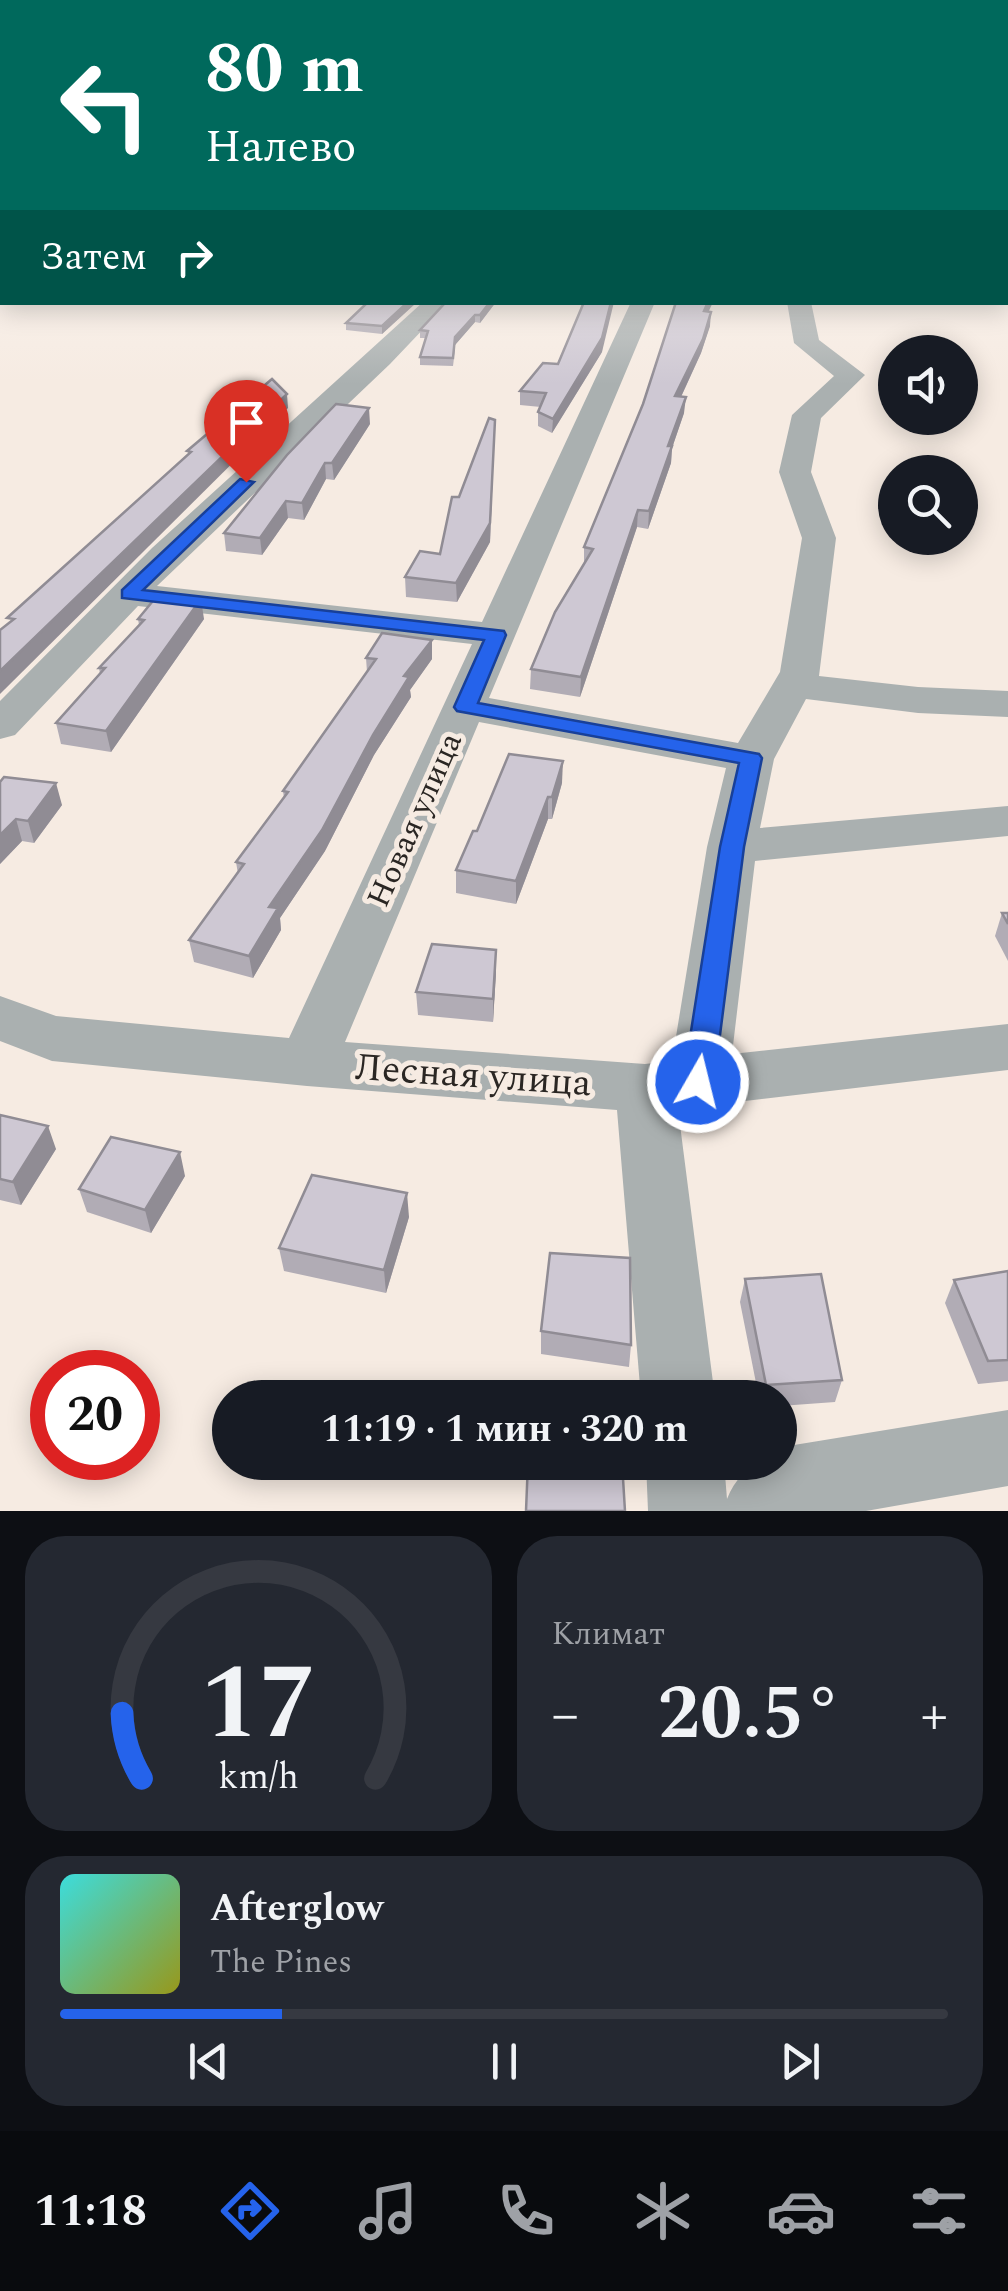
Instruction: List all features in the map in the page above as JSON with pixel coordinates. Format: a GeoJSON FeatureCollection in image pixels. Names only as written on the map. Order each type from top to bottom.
{"type":"FeatureCollection","features":[{"type":"Feature","properties":{"kind":"street"},"geometry":{"type":"LineString","coordinates":[[0,726],[128,594],[434,305]]}},
{"type":"Feature","properties":{"kind":"street","name":"Новая улица"},"geometry":{"type":"LineString","coordinates":[[308,1063],[643,305]]}},
{"type":"Feature","properties":{"kind":"street"},"geometry":{"type":"LineString","coordinates":[[678,1380],[672,1085],[751,758],[801,672],[819,538],[795,472],[807,415],[851,375],[807,343],[801,305]]}},
{"type":"Feature","properties":{"kind":"street"},"geometry":{"type":"LineString","coordinates":[[128,594],[496,635]]}},
{"type":"Feature","properties":{"kind":"street"},"geometry":{"type":"LineString","coordinates":[[791,685],[918,700],[1008,704]]}},
{"type":"Feature","properties":{"kind":"street"},"geometry":{"type":"LineString","coordinates":[[465,707],[751,758]]}},
{"type":"Feature","properties":{"kind":"street"},"geometry":{"type":"LineString","coordinates":[[732,847],[1008,821]]}},
{"type":"Feature","properties":{"kind":"street","name":"Лесная улица"},"geometry":{"type":"LineString","coordinates":[[0,1018],[52,1038],[308,1063],[672,1085],[1008,1047]]}},
{"type":"Feature","properties":{"kind":"street"},"geometry":{"type":"LineString","coordinates":[[762,1511],[794,1484],[1008,1448]]}},
{"type":"Feature","properties":{"kind":"street"},"geometry":{"type":"LineString","coordinates":[[685,1480],[688,1511]]}},
{"type":"Feature","properties":{"kind":"building"},"geometry":{"type":"Polygon","coordinates":[[[365,305],[405,305],[382,326],[346,323],[365,305]]]}},
{"type":"Feature","properties":{"kind":"building"},"geometry":{"type":"Polygon","coordinates":[[[443,305],[488,305],[455,337],[453,358],[420,357],[428,331],[420,330],[443,305]]]}},
{"type":"Feature","properties":{"kind":"building"},"geometry":{"type":"Polygon","coordinates":[[[583,305],[610,305],[602,338],[553,419],[538,412],[546,393],[520,391],[543,363],[558,364],[583,305]]]}},
{"type":"Feature","properties":{"kind":"building"},"geometry":{"type":"Polygon","coordinates":[[[675,305],[707,305],[704,311],[711,312],[703,339],[675,396],[686,397],[668,446],[672,446],[649,511],[638,510],[581,677],[531,669],[555,612],[593,549],[584,547],[643,404],[675,305]]]}},
{"type":"Feature","properties":{"kind":"building"},"geometry":{"type":"Polygon","coordinates":[[[272,379],[287,394],[0,671],[0,630],[14,619],[7,618],[191,452],[187,451],[272,379]]]}},
{"type":"Feature","properties":{"kind":"building"},"geometry":{"type":"Polygon","coordinates":[[[336,404],[369,408],[332,463],[325,463],[302,503],[286,501],[260,538],[224,533],[287,455],[336,404]]]}},
{"type":"Feature","properties":{"kind":"building"},"geometry":{"type":"Polygon","coordinates":[[[489,418],[495,420],[490,523],[456,583],[405,577],[420,551],[440,554],[452,497],[459,497],[489,418]]]}},
{"type":"Feature","properties":{"kind":"building"},"geometry":{"type":"Polygon","coordinates":[[[157,596],[201,599],[106,731],[56,723],[105,668],[99,668],[144,620],[138,619],[157,596]]]}},
{"type":"Feature","properties":{"kind":"building"},"geometry":{"type":"Polygon","coordinates":[[[382,633],[432,640],[404,676],[409,677],[322,830],[269,907],[278,908],[249,956],[189,940],[244,864],[236,862],[288,792],[283,791],[376,659],[366,658],[382,633]]]}},
{"type":"Feature","properties":{"kind":"building"},"geometry":{"type":"Polygon","coordinates":[[[509,754],[563,761],[516,881],[456,870],[473,831],[477,831],[509,754]]]}},
{"type":"Feature","properties":{"kind":"building"},"geometry":{"type":"Polygon","coordinates":[[[4,777],[56,783],[28,821],[16,819],[0,835],[0,782],[4,777]]]}},
{"type":"Feature","properties":{"kind":"building"},"geometry":{"type":"Polygon","coordinates":[[[432,944],[496,950],[493,999],[416,992],[432,944]]]}},
{"type":"Feature","properties":{"kind":"building"},"geometry":{"type":"Polygon","coordinates":[[[0,1115],[48,1126],[13,1182],[0,1179],[0,1115]]]}},
{"type":"Feature","properties":{"kind":"building"},"geometry":{"type":"Polygon","coordinates":[[[111,1137],[180,1152],[145,1210],[79,1189],[111,1137]]]}},
{"type":"Feature","properties":{"kind":"building"},"geometry":{"type":"Polygon","coordinates":[[[312,1175],[407,1193],[384,1270],[279,1248],[312,1175]]]}},
{"type":"Feature","properties":{"kind":"building"},"geometry":{"type":"Polygon","coordinates":[[[550,1253],[630,1258],[631,1345],[541,1331],[550,1253]]]}},
{"type":"Feature","properties":{"kind":"building"},"geometry":{"type":"Polygon","coordinates":[[[1008,1271],[1008,1360],[988,1361],[954,1280],[1008,1271]]]}},
{"type":"Feature","properties":{"kind":"building"},"geometry":{"type":"Polygon","coordinates":[[[821,1274],[842,1380],[765,1380],[745,1279],[821,1274]]]}},
{"type":"Feature","properties":{"kind":"building"},"geometry":{"type":"Polygon","coordinates":[[[527,1480],[623,1480],[625,1511],[526,1511],[527,1480]]]}},
{"type":"Feature","properties":{"kind":"route"},"geometry":{"type":"LineString","coordinates":[[246,482],[128,594],[496,635],[465,707],[751,758],[732,847],[698,1082]]}}]}
